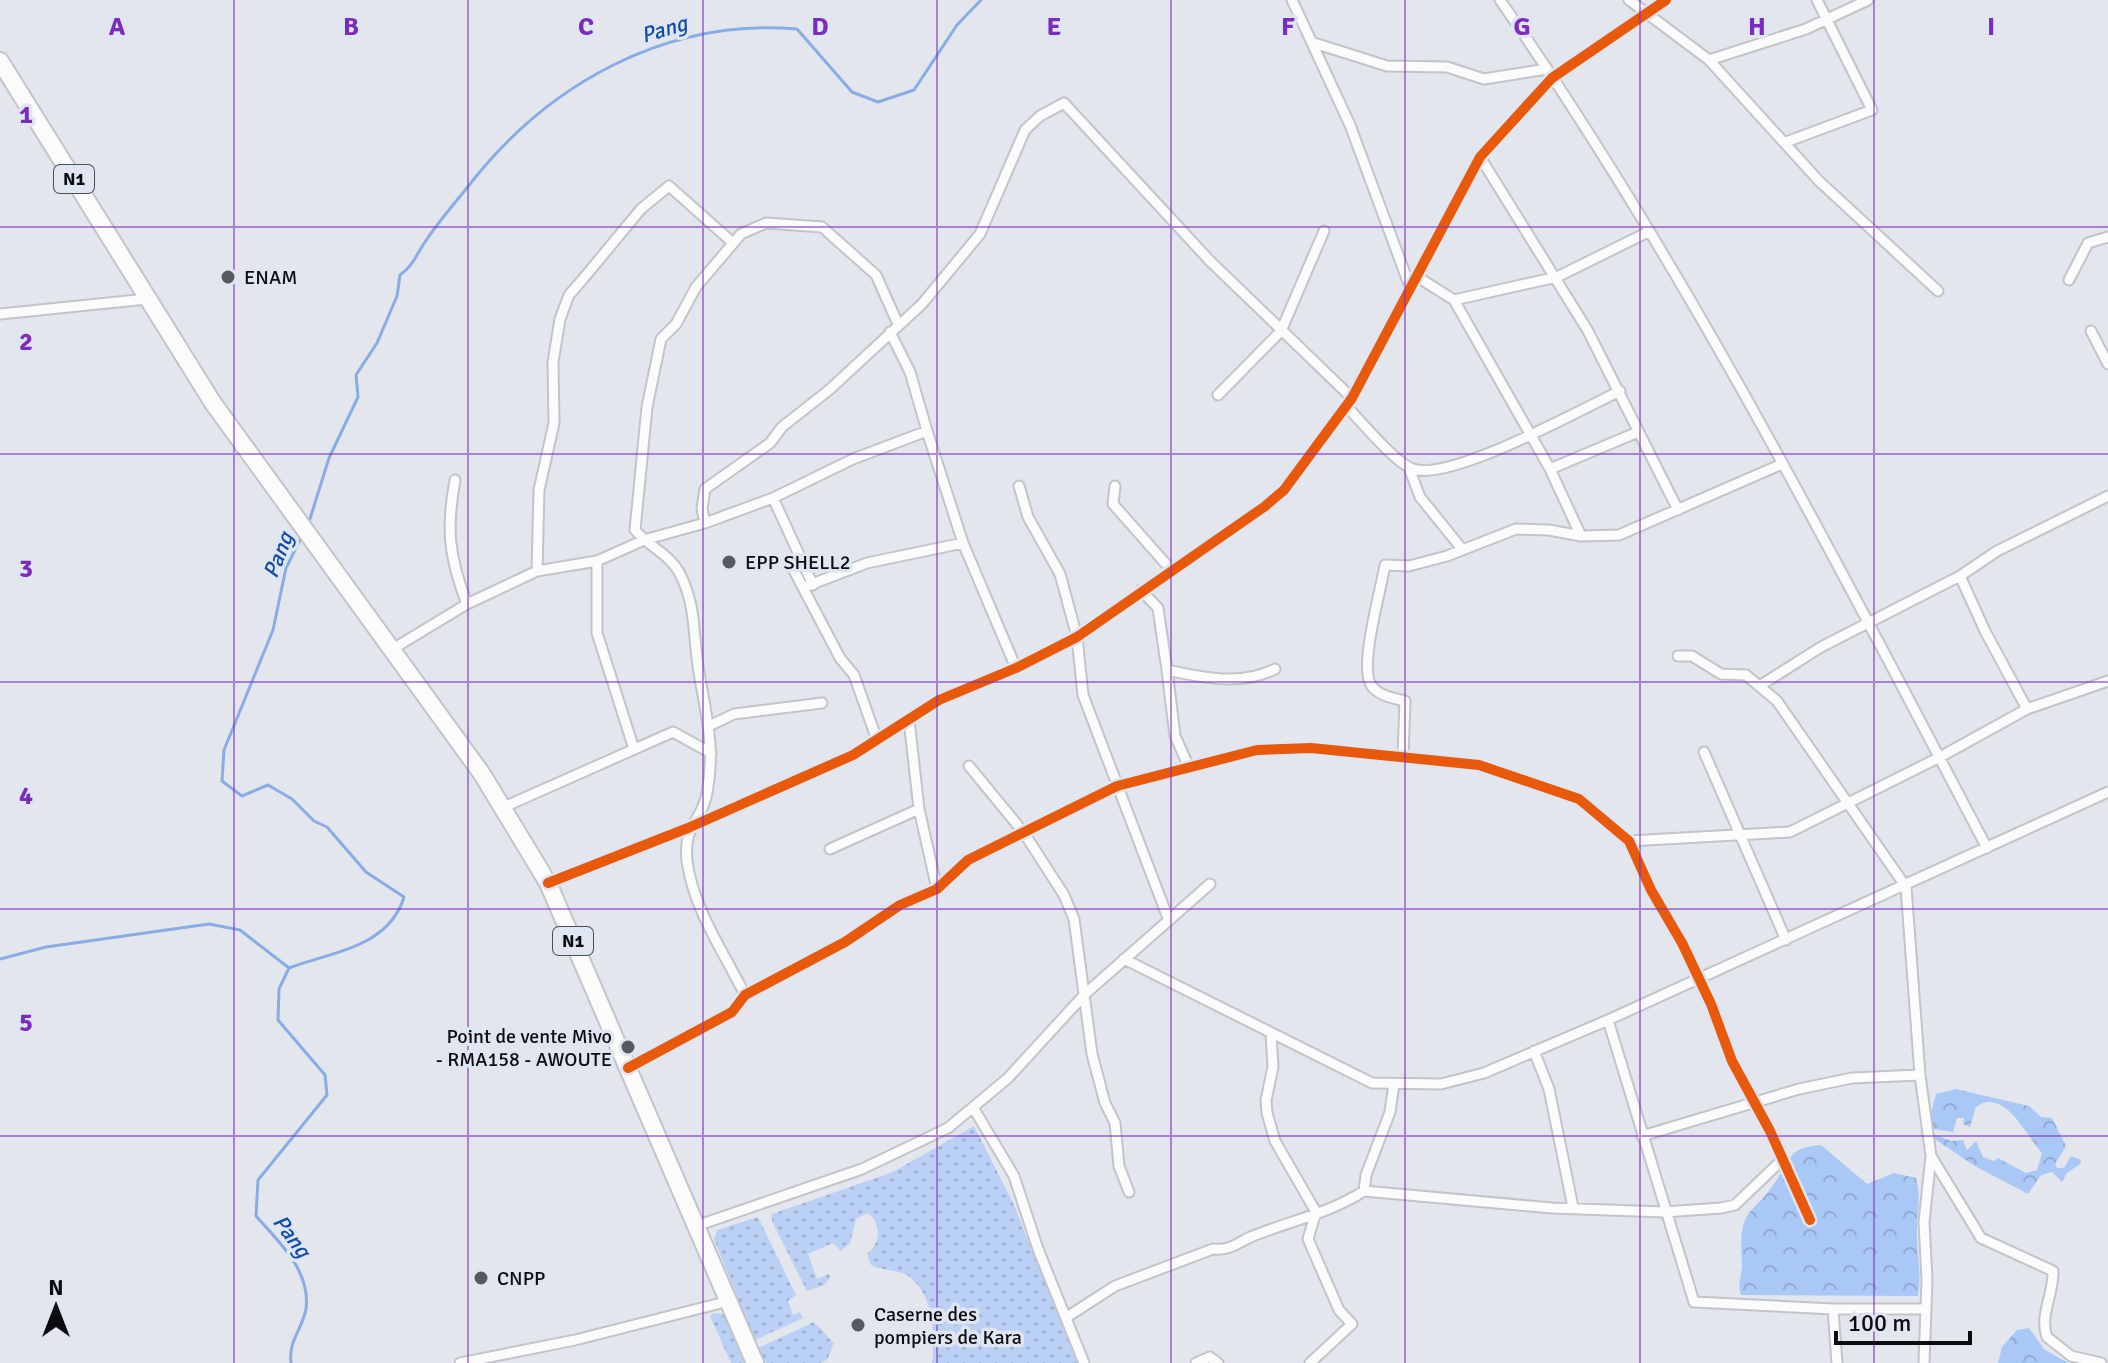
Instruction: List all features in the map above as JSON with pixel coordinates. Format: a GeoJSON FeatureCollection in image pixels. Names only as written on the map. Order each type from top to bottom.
{"type":"FeatureCollection","features":[{"type":"Feature","properties":{"kind":"highway","name":"N1"},"geometry":{"type":"LineString","coordinates":[[0,61],[213,403],[504,807],[548,883],[755,1363]]}},
{"type":"Feature","properties":{"kind":"street"},"geometry":{"type":"LineString","coordinates":[[1292,0],[1314,43],[1385,212],[1392,242],[1410,287]]}},
{"type":"Feature","properties":{"kind":"street"},"geometry":{"type":"LineString","coordinates":[[1500,0],[1550,74],[1732,371],[1870,624],[1987,848]]}},
{"type":"Feature","properties":{"kind":"street"},"geometry":{"type":"LineString","coordinates":[[1629,0],[1709,60],[1819,181],[1938,291]]}},
{"type":"Feature","properties":{"kind":"street"},"geometry":{"type":"LineString","coordinates":[[548,883],[688,828],[853,755],[939,700],[1016,668],[1077,637],[1141,590],[1173,572],[1284,490],[1349,402],[1480,157],[1550,74],[1666,0]]}},
{"type":"Feature","properties":{"kind":"street"},"geometry":{"type":"LineString","coordinates":[[1786,142],[1872,110],[1817,0]]}},
{"type":"Feature","properties":{"kind":"street"},"geometry":{"type":"LineString","coordinates":[[1709,60],[1771,43],[1829,20],[1868,0]]}},
{"type":"Feature","properties":{"kind":"street"},"geometry":{"type":"LineString","coordinates":[[1314,43],[1387,66],[1447,67],[1484,79],[1550,74]]}},
{"type":"Feature","properties":{"kind":"street"},"geometry":{"type":"LineString","coordinates":[[705,523],[702,509],[705,489],[770,443],[782,427],[829,390],[922,304],[980,234],[1025,130],[1040,116],[1064,103],[1122,169],[1281,331],[1409,468],[1420,497],[1462,549]]}},
{"type":"Feature","properties":{"kind":"street"},"geometry":{"type":"LineString","coordinates":[[1480,157],[1557,277],[1620,391],[1678,510]]}},
{"type":"Feature","properties":{"kind":"street"},"geometry":{"type":"LineString","coordinates":[[537,571],[539,490],[554,423],[553,362],[560,319],[569,295],[641,209],[669,186],[732,242]]}},
{"type":"Feature","properties":{"kind":"street"},"geometry":{"type":"LineString","coordinates":[[745,995],[693,891],[687,859],[688,828],[707,797],[711,753],[711,725],[693,633],[696,615],[678,571],[661,551],[635,530],[636,491],[647,407],[661,339],[732,242],[741,234],[766,223],[822,227],[876,275],[898,324]]}},
{"type":"Feature","properties":{"kind":"street"},"geometry":{"type":"LineString","coordinates":[[1218,395],[1281,331],[1324,231]]}},
{"type":"Feature","properties":{"kind":"street"},"geometry":{"type":"LineString","coordinates":[[1454,300],[1557,277],[1648,232]]}},
{"type":"Feature","properties":{"kind":"street"},"geometry":{"type":"LineString","coordinates":[[2069,280],[2088,243],[2108,237]]}},
{"type":"Feature","properties":{"kind":"street"},"geometry":{"type":"LineString","coordinates":[[1416,276],[1454,300],[1550,469],[1581,536]]}},
{"type":"Feature","properties":{"kind":"street"},"geometry":{"type":"LineString","coordinates":[[0,314],[147,299]]}},
{"type":"Feature","properties":{"kind":"street"},"geometry":{"type":"LineString","coordinates":[[2091,331],[2108,364]]}},
{"type":"Feature","properties":{"kind":"street"},"geometry":{"type":"LineString","coordinates":[[890,332],[910,372],[952,499],[963,543],[1016,668]]}},
{"type":"Feature","properties":{"kind":"street"},"geometry":{"type":"LineString","coordinates":[[1409,468],[1426,472],[1462,464],[1620,391]]}},
{"type":"Feature","properties":{"kind":"street"},"geometry":{"type":"LineString","coordinates":[[391,650],[467,604],[537,571],[597,561],[644,540],[705,523],[773,498],[853,459],[927,431]]}},
{"type":"Feature","properties":{"kind":"street"},"geometry":{"type":"LineString","coordinates":[[1550,469],[1638,432]]}},
{"type":"Feature","properties":{"kind":"street"},"geometry":{"type":"LineString","coordinates":[[1403,756],[1405,701],[1379,693],[1370,684],[1368,661],[1385,565],[1409,566],[1516,529],[1581,536],[1619,535],[1782,464]]}},
{"type":"Feature","properties":{"kind":"street"},"geometry":{"type":"LineString","coordinates":[[455,480],[448,532],[454,569],[467,604]]}},
{"type":"Feature","properties":{"kind":"street"},"geometry":{"type":"LineString","coordinates":[[1019,486],[1028,517],[1060,574],[1077,637],[1083,695],[1168,918]]}},
{"type":"Feature","properties":{"kind":"street"},"geometry":{"type":"LineString","coordinates":[[1115,486],[1113,504],[1173,572]]}},
{"type":"Feature","properties":{"kind":"street"},"geometry":{"type":"LineString","coordinates":[[1761,685],[1821,647],[1960,576],[1997,551],[2108,496]]}},
{"type":"Feature","properties":{"kind":"street"},"geometry":{"type":"LineString","coordinates":[[773,498],[799,554],[790,563],[808,586],[840,658],[854,675],[877,740]]}},
{"type":"Feature","properties":{"kind":"street"},"geometry":{"type":"LineString","coordinates":[[808,586],[867,563],[963,543]]}},
{"type":"Feature","properties":{"kind":"street"},"geometry":{"type":"LineString","coordinates":[[597,561],[597,633],[634,749]]}},
{"type":"Feature","properties":{"kind":"street"},"geometry":{"type":"LineString","coordinates":[[1960,576],[1985,631],[2027,709]]}},
{"type":"Feature","properties":{"kind":"street"},"geometry":{"type":"LineString","coordinates":[[1141,590],[1158,608],[1175,736],[1188,765]]}},
{"type":"Feature","properties":{"kind":"street"},"geometry":{"type":"LineString","coordinates":[[1678,656],[1692,656],[1721,674],[1746,675],[1777,701],[1845,804],[1906,887],[1920,1075],[1931,1156],[1924,1222],[1924,1363]]}},
{"type":"Feature","properties":{"kind":"street"},"geometry":{"type":"LineString","coordinates":[[1167,670],[1238,680],[1259,677],[1275,669]]}},
{"type":"Feature","properties":{"kind":"street"},"geometry":{"type":"LineString","coordinates":[[1629,841],[1790,832],[1940,757],[2027,709],[2108,681]]}},
{"type":"Feature","properties":{"kind":"street"},"geometry":{"type":"LineString","coordinates":[[711,725],[734,714],[822,703]]}},
{"type":"Feature","properties":{"kind":"street"},"geometry":{"type":"LineString","coordinates":[[909,720],[919,809],[937,889]]}},
{"type":"Feature","properties":{"kind":"street"},"geometry":{"type":"LineString","coordinates":[[504,807],[673,732],[711,753]]}},
{"type":"Feature","properties":{"kind":"street"},"geometry":{"type":"LineString","coordinates":[[628,1068],[732,1012],[745,995],[845,942],[900,905],[937,889],[968,860],[1117,786],[1188,765],[1257,750],[1311,748],[1479,765],[1537,782],[1579,799],[1629,841],[1711,1004],[1752,1103],[1783,1159],[1810,1220]]}},
{"type":"Feature","properties":{"kind":"street"},"geometry":{"type":"LineString","coordinates":[[1704,752],[1786,940]]}},
{"type":"Feature","properties":{"kind":"street"},"geometry":{"type":"LineString","coordinates":[[969,766],[1024,833],[1064,895],[1074,919],[1092,1054],[1105,1103],[1115,1123],[1119,1166],[1129,1192]]}},
{"type":"Feature","properties":{"kind":"street"},"geometry":{"type":"LineString","coordinates":[[1124,959],[1372,1083],[1441,1084],[1484,1073],[1608,1020],[1906,887],[2108,792]]}},
{"type":"Feature","properties":{"kind":"street"},"geometry":{"type":"LineString","coordinates":[[830,849],[919,809]]}},
{"type":"Feature","properties":{"kind":"street"},"geometry":{"type":"LineString","coordinates":[[696,1226],[862,1169],[948,1128],[974,1109],[1085,994],[1210,884]]}},
{"type":"Feature","properties":{"kind":"street"},"geometry":{"type":"LineString","coordinates":[[1608,1020],[1664,1212],[1694,1302],[1833,1309],[1925,1309]]}},
{"type":"Feature","properties":{"kind":"street"},"geometry":{"type":"LineString","coordinates":[[1271,1034],[1273,1067],[1266,1100],[1267,1113],[1275,1141],[1316,1212],[1308,1239],[1339,1310],[1352,1324],[1310,1363]]}},
{"type":"Feature","properties":{"kind":"street"},"geometry":{"type":"LineString","coordinates":[[1534,1051],[1549,1089],[1573,1207]]}},
{"type":"Feature","properties":{"kind":"street"},"geometry":{"type":"LineString","coordinates":[[1642,1136],[1752,1103],[1852,1078],[1920,1075]]}},
{"type":"Feature","properties":{"kind":"street"},"geometry":{"type":"LineString","coordinates":[[1364,1191],[1366,1175],[1390,1112],[1394,1084]]}},
{"type":"Feature","properties":{"kind":"street"},"geometry":{"type":"LineString","coordinates":[[974,1109],[1014,1176],[1038,1249],[1084,1363]]}},
{"type":"Feature","properties":{"kind":"street"},"geometry":{"type":"LineString","coordinates":[[1931,1156],[1981,1238],[2053,1271],[2051,1297],[2044,1313],[2047,1337],[2071,1356],[2101,1363]]}},
{"type":"Feature","properties":{"kind":"street"},"geometry":{"type":"LineString","coordinates":[[1067,1317],[1115,1286],[1213,1249],[1225,1250],[1252,1236],[1342,1205],[1364,1191],[1478,1204],[1664,1212],[1735,1205],[1783,1159]]}},
{"type":"Feature","properties":{"kind":"street"},"geometry":{"type":"LineString","coordinates":[[460,1363],[575,1340],[729,1301]]}},
{"type":"Feature","properties":{"kind":"street"},"geometry":{"type":"LineString","coordinates":[[1833,1309],[1837,1363]]}},
{"type":"Feature","properties":{"kind":"street"},"geometry":{"type":"LineString","coordinates":[[1196,1363],[1210,1357],[1218,1363]]}},
{"type":"Feature","properties":{"kind":"shaded area"},"geometry":{"type":"Polygon","coordinates":[[[974,1126],[1014,1205],[1077,1363],[932,1363],[931,1318],[925,1296],[903,1273],[871,1265],[867,1254],[875,1245],[878,1233],[872,1217],[867,1213],[856,1219],[850,1243],[841,1251],[833,1243],[808,1254],[817,1279],[829,1274],[830,1278],[824,1285],[807,1291],[772,1221],[772,1214],[893,1172],[974,1126]]]}},
{"type":"Feature","properties":{"kind":"shaded area"},"geometry":{"type":"Polygon","coordinates":[[[758,1217],[796,1295],[788,1301],[793,1315],[800,1312],[803,1318],[755,1340],[714,1239],[717,1230],[758,1217]]]}},
{"type":"Feature","properties":{"kind":"shaded area"},"geometry":{"type":"Polygon","coordinates":[[[713,1313],[724,1314],[748,1363],[731,1363],[710,1316],[713,1313]]]}},
{"type":"Feature","properties":{"kind":"shaded area"},"geometry":{"type":"Polygon","coordinates":[[[814,1322],[834,1343],[827,1360],[820,1363],[766,1363],[758,1348],[814,1322]]]}},
{"type":"Feature","properties":{"kind":"green space"},"geometry":{"type":"Polygon","coordinates":[[[1956,1089],[2029,1106],[2041,1117],[2052,1118],[2066,1146],[2055,1164],[2057,1168],[2064,1168],[2071,1156],[2081,1160],[2080,1164],[2067,1173],[2062,1182],[2052,1172],[2041,1175],[2028,1194],[1973,1165],[1932,1137],[1931,1133],[1951,1141],[1963,1140],[1967,1150],[1976,1141],[1983,1157],[1994,1161],[1998,1158],[2026,1173],[2037,1170],[2042,1153],[2014,1116],[1996,1103],[1986,1102],[1976,1107],[1970,1127],[1963,1124],[1964,1118],[1957,1118],[1953,1132],[1933,1129],[1930,1117],[1936,1094],[1956,1089]]]}},
{"type":"Feature","properties":{"kind":"green space"},"geometry":{"type":"Polygon","coordinates":[[[1821,1145],[1867,1184],[1894,1173],[1916,1178],[1919,1200],[1918,1296],[1741,1295],[1741,1244],[1745,1220],[1770,1190],[1794,1153],[1821,1145]]]}},
{"type":"Feature","properties":{"kind":"green space"},"geometry":{"type":"Polygon","coordinates":[[[2029,1328],[2044,1349],[2068,1363],[1998,1363],[2002,1347],[2017,1330],[2029,1328]]]}},
{"type":"Feature","properties":{"kind":"waterway","name":"Pang"},"geometry":{"type":"LineString","coordinates":[[309,522],[329,458],[358,397],[356,375],[377,343],[397,296],[400,275],[470,184],[501,148],[536,116],[614,64],[702,34],[749,28],[797,29],[852,92],[878,102],[914,90],[957,25],[981,0]]}},
{"type":"Feature","properties":{"kind":"waterway","name":"Pang"},"geometry":{"type":"LineString","coordinates":[[291,1363],[293,1342],[306,1309],[304,1282],[292,1258],[256,1216],[258,1180],[327,1095],[325,1075],[278,1020],[279,989],[289,968],[357,945],[386,927],[397,914],[404,897],[366,872],[327,827],[314,821],[292,799],[268,785],[242,796],[222,781],[224,750],[273,630],[286,568],[302,536]]}},
{"type":"Feature","properties":{"kind":"waterway"},"geometry":{"type":"LineString","coordinates":[[0,959],[46,947],[209,924],[240,930],[289,968]]}},
{"type":"Feature","properties":{"kind":"cycle path"},"geometry":{"type":"LineString","coordinates":[[548,883],[688,828],[853,755],[939,700],[1016,668],[1077,637],[1264,507],[1284,490],[1352,398],[1480,157],[1552,78],[1666,0]]}},
{"type":"Feature","properties":{"kind":"cycle path"},"geometry":{"type":"LineString","coordinates":[[628,1068],[732,1012],[745,995],[845,942],[900,905],[937,889],[968,860],[1117,786],[1257,750],[1311,748],[1479,765],[1579,799],[1629,841],[1651,890],[1682,943],[1711,1004],[1732,1061],[1770,1131],[1810,1220]]}},
{"type":"Feature","properties":{"kind":"place","name":"ENAM"},"geometry":{"type":"Point","coordinates":[228,277]}},
{"type":"Feature","properties":{"kind":"place","name":"EPP SHELL2"},"geometry":{"type":"Point","coordinates":[729,562]}},
{"type":"Feature","properties":{"kind":"place","name":"Point de vente Mivo - RMA158 - AWOUTE"},"geometry":{"type":"Point","coordinates":[628,1047]}},
{"type":"Feature","properties":{"kind":"place","name":"CNPP"},"geometry":{"type":"Point","coordinates":[481,1278]}},
{"type":"Feature","properties":{"kind":"place","name":"Caserne des pompiers de Kara"},"geometry":{"type":"Point","coordinates":[858,1325]}}]}
